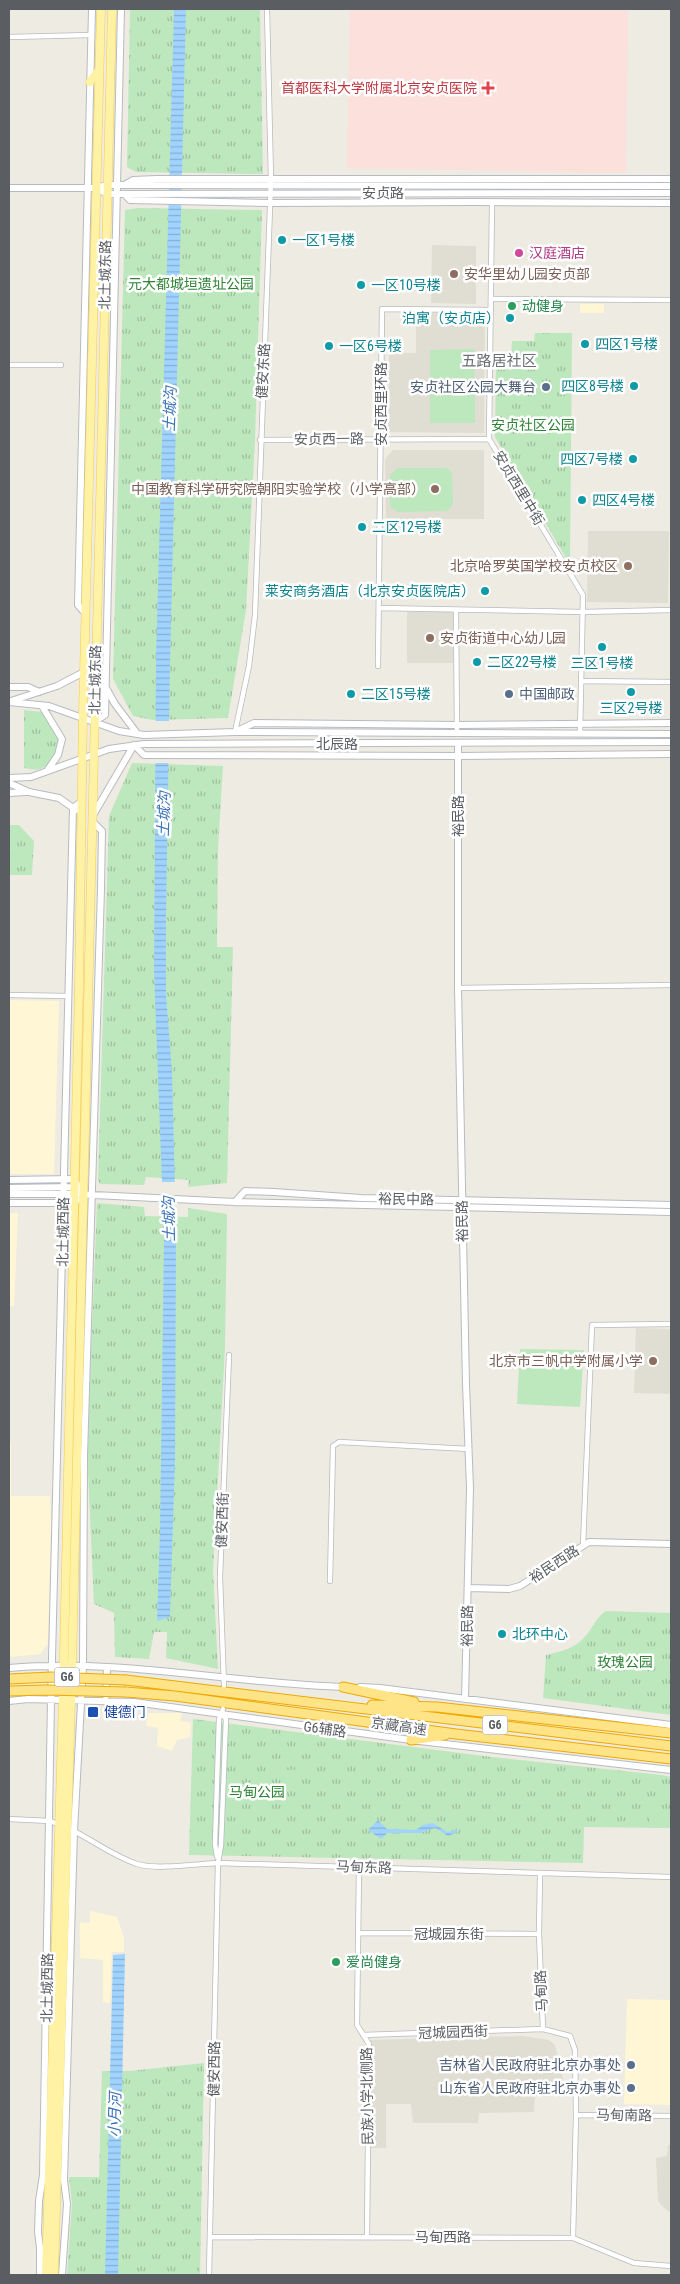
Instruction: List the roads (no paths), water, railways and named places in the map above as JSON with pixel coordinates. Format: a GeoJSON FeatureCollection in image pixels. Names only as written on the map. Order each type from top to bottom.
{"type":"FeatureCollection","features":[{"type":"Feature","properties":{"kind":"highway","name":"京藏高速"},"geometry":{"type":"LineString","coordinates":[[9,1679],[51,1677],[126,1680],[671,1746]]}},
{"type":"Feature","properties":{"kind":"highway"},"geometry":{"type":"LineString","coordinates":[[343,1687],[437,1707]]}},
{"type":"Feature","properties":{"kind":"highway","name":"京藏高速"},"geometry":{"type":"LineString","coordinates":[[9,1692],[55,1690],[126,1692],[174,1696],[456,1734],[671,1759]]}},
{"type":"Feature","properties":{"kind":"highway"},"geometry":{"type":"LineString","coordinates":[[320,1704],[437,1707],[671,1733]]}},
{"type":"Feature","properties":{"kind":"highway"},"geometry":{"type":"LineString","coordinates":[[411,1740],[456,1734]]}},
{"type":"Feature","properties":{"kind":"highway"},"geometry":{"type":"LineString","coordinates":[[642,1755],[671,1764]]}},
{"type":"Feature","properties":{"kind":"main road","name":"北土城东路"},"geometry":{"type":"LineString","coordinates":[[82,758],[89,505],[92,188],[101,9]]}},
{"type":"Feature","properties":{"kind":"main road","name":"北土城东路"},"geometry":{"type":"LineString","coordinates":[[94,722],[112,9]]}},
{"type":"Feature","properties":{"kind":"main road"},"geometry":{"type":"LineString","coordinates":[[90,82],[99,70]]}},
{"type":"Feature","properties":{"kind":"main road","name":"北土城西路"},"geometry":{"type":"LineString","coordinates":[[54,2275],[70,1830],[71,1700],[87,1194],[94,722]]}},
{"type":"Feature","properties":{"kind":"main road","name":"北土城西路"},"geometry":{"type":"LineString","coordinates":[[46,2275],[54,1823],[63,1666],[82,758]]}},
{"type":"Feature","properties":{"kind":"street","name":"北土城东路"},"geometry":{"type":"LineString","coordinates":[[86,614],[78,605],[92,188],[90,82],[92,9]]}},
{"type":"Feature","properties":{"kind":"street","name":"北土城东路"},"geometry":{"type":"LineString","coordinates":[[94,722],[105,716],[121,185],[121,9]]}},
{"type":"Feature","properties":{"kind":"street","name":"健安东路"},"geometry":{"type":"LineString","coordinates":[[235,732],[249,666],[255,615],[260,440],[271,186],[267,9]]}},
{"type":"Feature","properties":{"kind":"street"},"geometry":{"type":"LineString","coordinates":[[9,37],[91,35]]}},
{"type":"Feature","properties":{"kind":"street","name":"安贞路"},"geometry":{"type":"LineString","coordinates":[[92,188],[107,194],[212,194],[271,186],[671,179]]}},
{"type":"Feature","properties":{"kind":"street"},"geometry":{"type":"LineString","coordinates":[[542,180],[548,185]]}},
{"type":"Feature","properties":{"kind":"street","name":"安贞路"},"geometry":{"type":"LineString","coordinates":[[9,188],[92,188],[107,185],[157,182],[472,193],[671,193]]}},
{"type":"Feature","properties":{"kind":"street"},"geometry":{"type":"LineString","coordinates":[[472,182],[472,202]]}},
{"type":"Feature","properties":{"kind":"street","name":"安贞路"},"geometry":{"type":"LineString","coordinates":[[472,182],[671,186]]}},
{"type":"Feature","properties":{"kind":"street"},"geometry":{"type":"LineString","coordinates":[[563,202],[571,193]]}},
{"type":"Feature","properties":{"kind":"street","name":"安贞路"},"geometry":{"type":"LineString","coordinates":[[120,194],[130,200],[270,204],[671,203]]}},
{"type":"Feature","properties":{"kind":"street"},"geometry":{"type":"LineString","coordinates":[[212,194],[225,203]]}},
{"type":"Feature","properties":{"kind":"street","name":"安贞西里中街"},"geometry":{"type":"LineString","coordinates":[[492,202],[489,439],[584,595],[580,734]]}},
{"type":"Feature","properties":{"kind":"street"},"geometry":{"type":"LineString","coordinates":[[491,299],[671,300]]}},
{"type":"Feature","properties":{"kind":"street","name":"安贞西里环路"},"geometry":{"type":"LineString","coordinates":[[378,666],[382,309],[491,310]]}},
{"type":"Feature","properties":{"kind":"street"},"geometry":{"type":"LineString","coordinates":[[9,365],[61,365]]}},
{"type":"Feature","properties":{"kind":"street","name":"安贞西一路"},"geometry":{"type":"LineString","coordinates":[[260,440],[489,439]]}},
{"type":"Feature","properties":{"kind":"street"},"geometry":{"type":"LineString","coordinates":[[80,505],[100,505]]}},
{"type":"Feature","properties":{"kind":"street"},"geometry":{"type":"LineString","coordinates":[[379,608],[583,612],[671,610]]}},
{"type":"Feature","properties":{"kind":"street"},"geometry":{"type":"LineString","coordinates":[[456,610],[457,734]]}},
{"type":"Feature","properties":{"kind":"street"},"geometry":{"type":"LineString","coordinates":[[96,669],[115,704],[136,732]]}},
{"type":"Feature","properties":{"kind":"street"},"geometry":{"type":"LineString","coordinates":[[9,702],[57,686],[84,672]]}},
{"type":"Feature","properties":{"kind":"street"},"geometry":{"type":"LineString","coordinates":[[581,681],[671,682]]}},
{"type":"Feature","properties":{"kind":"street"},"geometry":{"type":"LineString","coordinates":[[9,687],[28,687],[39,692]]}},
{"type":"Feature","properties":{"kind":"street","name":"北辰路"},"geometry":{"type":"LineString","coordinates":[[9,702],[42,706],[119,731],[136,732],[144,735],[235,732],[671,734]]}},
{"type":"Feature","properties":{"kind":"street"},"geometry":{"type":"LineString","coordinates":[[42,706],[62,739],[58,755],[46,772]]}},
{"type":"Feature","properties":{"kind":"street","name":"北辰路"},"geometry":{"type":"LineString","coordinates":[[235,732],[254,723],[457,725],[671,723]]}},
{"type":"Feature","properties":{"kind":"street","name":"北辰路"},"geometry":{"type":"LineString","coordinates":[[9,778],[31,777],[109,749],[144,744],[671,742]]}},
{"type":"Feature","properties":{"kind":"street","name":"裕民路"},"geometry":{"type":"LineString","coordinates":[[458,743],[458,988],[469,1449],[465,1699]]}},
{"type":"Feature","properties":{"kind":"street"},"geometry":{"type":"LineString","coordinates":[[92,819],[134,745]]}},
{"type":"Feature","properties":{"kind":"street","name":"北辰路"},"geometry":{"type":"LineString","coordinates":[[134,745],[144,755],[458,756],[671,754]]}},
{"type":"Feature","properties":{"kind":"street"},"geometry":{"type":"LineString","coordinates":[[9,783],[29,792],[59,798],[81,815]]}},
{"type":"Feature","properties":{"kind":"street"},"geometry":{"type":"LineString","coordinates":[[9,793],[29,792]]}},
{"type":"Feature","properties":{"kind":"street"},"geometry":{"type":"LineString","coordinates":[[73,808],[81,802]]}},
{"type":"Feature","properties":{"kind":"street","name":"北土城西路"},"geometry":{"type":"LineString","coordinates":[[40,2275],[38,2232],[39,2201],[43,2175],[54,1823],[51,1699],[73,808]]}},
{"type":"Feature","properties":{"kind":"street"},"geometry":{"type":"LineString","coordinates":[[458,988],[671,986]]}},
{"type":"Feature","properties":{"kind":"street"},"geometry":{"type":"LineString","coordinates":[[9,995],[68,996]]}},
{"type":"Feature","properties":{"kind":"street"},"geometry":{"type":"LineString","coordinates":[[9,1180],[64,1179],[87,1194],[73,1203],[9,1203]]}},
{"type":"Feature","properties":{"kind":"street"},"geometry":{"type":"LineString","coordinates":[[9,1194],[64,1191],[74,1187]]}},
{"type":"Feature","properties":{"kind":"street","name":"裕民中路"},"geometry":{"type":"LineString","coordinates":[[74,1187],[87,1194],[235,1202],[671,1206]]}},
{"type":"Feature","properties":{"kind":"street"},"geometry":{"type":"LineString","coordinates":[[9,1188],[64,1191]]}},
{"type":"Feature","properties":{"kind":"street","name":"裕民中路"},"geometry":{"type":"LineString","coordinates":[[235,1202],[245,1192],[462,1204],[671,1212]]}},
{"type":"Feature","properties":{"kind":"street","name":"北土城西路"},"geometry":{"type":"LineString","coordinates":[[62,2275],[67,2204],[64,2180],[70,1830],[83,1667],[87,1194]]}},
{"type":"Feature","properties":{"kind":"street"},"geometry":{"type":"LineString","coordinates":[[583,1546],[592,1325],[671,1324]]}},
{"type":"Feature","properties":{"kind":"street","name":"健安西街"},"geometry":{"type":"LineString","coordinates":[[224,1686],[220,1578],[229,1355]]}},
{"type":"Feature","properties":{"kind":"street"},"geometry":{"type":"LineString","coordinates":[[330,1581],[333,1446],[339,1442],[469,1449]]}},
{"type":"Feature","properties":{"kind":"street","name":"裕民西路"},"geometry":{"type":"LineString","coordinates":[[468,1588],[510,1589],[520,1586],[589,1542],[671,1544]]}},
{"type":"Feature","properties":{"kind":"street"},"geometry":{"type":"LineString","coordinates":[[9,1668],[52,1666],[107,1667],[224,1678],[380,1688],[671,1725]]}},
{"type":"Feature","properties":{"kind":"street"},"geometry":{"type":"LineString","coordinates":[[22,1667],[28,1699]]}},
{"type":"Feature","properties":{"kind":"street"},"geometry":{"type":"LineString","coordinates":[[106,1701],[107,1667]]}},
{"type":"Feature","properties":{"kind":"street","name":"G6辅路"},"geometry":{"type":"LineString","coordinates":[[9,1701],[62,1699],[134,1702],[223,1712],[411,1740],[671,1770]]}},
{"type":"Feature","properties":{"kind":"street","name":"健安西路"},"geometry":{"type":"LineString","coordinates":[[209,2275],[218,1863],[226,1719],[223,1712]]}},
{"type":"Feature","properties":{"kind":"street"},"geometry":{"type":"LineString","coordinates":[[9,1819],[54,1823]]}},
{"type":"Feature","properties":{"kind":"street","name":"马甸东路"},"geometry":{"type":"LineString","coordinates":[[54,1823],[138,1865],[218,1863],[671,1877]]}},
{"type":"Feature","properties":{"kind":"street","name":"民族小学北侧路"},"geometry":{"type":"LineString","coordinates":[[359,1867],[358,2025],[369,2044],[366,2237]]}},
{"type":"Feature","properties":{"kind":"street","name":"马甸路"},"geometry":{"type":"LineString","coordinates":[[540,1873],[539,1934],[543,2030],[570,2036],[576,2050],[573,2238]]}},
{"type":"Feature","properties":{"kind":"street","name":"冠城园东街"},"geometry":{"type":"LineString","coordinates":[[358,1933],[539,1934]]}},
{"type":"Feature","properties":{"kind":"street","name":"冠城园西街"},"geometry":{"type":"LineString","coordinates":[[363,2035],[543,2030]]}},
{"type":"Feature","properties":{"kind":"street","name":"马甸南路"},"geometry":{"type":"LineString","coordinates":[[576,2115],[671,2116]]}},
{"type":"Feature","properties":{"kind":"street","name":"马甸西路"},"geometry":{"type":"LineString","coordinates":[[210,2237],[573,2238],[634,2263],[671,2266]]}},
{"type":"Feature","properties":{"kind":"water","name":"土城沟"},"geometry":{"type":"Polygon","coordinates":[[[174,9],[186,9],[170,664],[166,918],[166,994],[172,1072],[176,1230],[175,1459],[170,1617],[157,1621],[164,1237],[154,969],[156,658],[174,9]]]}},
{"type":"Feature","properties":{"kind":"water"},"geometry":{"type":"Polygon","coordinates":[[[378,1820],[387,1829],[416,1830],[423,1825],[433,1823],[447,1832],[457,1830],[458,1832],[448,1836],[435,1828],[421,1833],[387,1833],[381,1839],[368,1830],[378,1820]]]}},
{"type":"Feature","properties":{"kind":"water","name":"小月河"},"geometry":{"type":"Polygon","coordinates":[[[125,1954],[118,2275],[105,2275],[113,1955],[125,1954]]]}},
{"type":"Feature","properties":{"kind":"place","name":"首都医科大学附属北京安贞医院"},"geometry":{"type":"Point","coordinates":[488,88]}},
{"type":"Feature","properties":{"kind":"place","name":"一区1号楼"},"geometry":{"type":"Point","coordinates":[282,240]}},
{"type":"Feature","properties":{"kind":"place","name":"汉庭酒店"},"geometry":{"type":"Point","coordinates":[519,253]}},
{"type":"Feature","properties":{"kind":"place","name":"安华里幼儿园安贞部"},"geometry":{"type":"Point","coordinates":[454,274]}},
{"type":"Feature","properties":{"kind":"place","name":"一区10号楼"},"geometry":{"type":"Point","coordinates":[361,285]}},
{"type":"Feature","properties":{"kind":"place","name":"动健身"},"geometry":{"type":"Point","coordinates":[512,306]}},
{"type":"Feature","properties":{"kind":"place","name":"泊寓（安贞店）"},"geometry":{"type":"Point","coordinates":[510,318]}},
{"type":"Feature","properties":{"kind":"place","name":"四区1号楼"},"geometry":{"type":"Point","coordinates":[585,344]}},
{"type":"Feature","properties":{"kind":"place","name":"一区6号楼"},"geometry":{"type":"Point","coordinates":[329,346]}},
{"type":"Feature","properties":{"kind":"place","name":"四区8号楼"},"geometry":{"type":"Point","coordinates":[634,386]}},
{"type":"Feature","properties":{"kind":"place","name":"安贞社区公园大舞台"},"geometry":{"type":"Point","coordinates":[546,387]}},
{"type":"Feature","properties":{"kind":"place","name":"四区7号楼"},"geometry":{"type":"Point","coordinates":[633,459]}},
{"type":"Feature","properties":{"kind":"place","name":"中国教育科学研究院朝阳实验学校（小学高部）"},"geometry":{"type":"Point","coordinates":[435,489]}},
{"type":"Feature","properties":{"kind":"place","name":"四区4号楼"},"geometry":{"type":"Point","coordinates":[582,500]}},
{"type":"Feature","properties":{"kind":"place","name":"二区12号楼"},"geometry":{"type":"Point","coordinates":[362,527]}},
{"type":"Feature","properties":{"kind":"place","name":"北京哈罗英国学校安贞校区"},"geometry":{"type":"Point","coordinates":[628,566]}},
{"type":"Feature","properties":{"kind":"place","name":"莱安商务酒店（北京安贞医院店）"},"geometry":{"type":"Point","coordinates":[485,591]}},
{"type":"Feature","properties":{"kind":"place","name":"安贞街道中心幼儿园"},"geometry":{"type":"Point","coordinates":[430,638]}},
{"type":"Feature","properties":{"kind":"place","name":"三区1号楼"},"geometry":{"type":"Point","coordinates":[602,647]}},
{"type":"Feature","properties":{"kind":"place","name":"二区22号楼"},"geometry":{"type":"Point","coordinates":[477,662]}},
{"type":"Feature","properties":{"kind":"place","name":"三区2号楼"},"geometry":{"type":"Point","coordinates":[631,692]}},
{"type":"Feature","properties":{"kind":"place","name":"二区15号楼"},"geometry":{"type":"Point","coordinates":[351,694]}},
{"type":"Feature","properties":{"kind":"place","name":"中国邮政"},"geometry":{"type":"Point","coordinates":[509,694]}},
{"type":"Feature","properties":{"kind":"place","name":"北京市三帆中学附属小学"},"geometry":{"type":"Point","coordinates":[653,1361]}},
{"type":"Feature","properties":{"kind":"place","name":"北环中心"},"geometry":{"type":"Point","coordinates":[502,1634]}},
{"type":"Feature","properties":{"kind":"place","name":"健德门"},"geometry":{"type":"Point","coordinates":[93,1712]}},
{"type":"Feature","properties":{"kind":"place","name":"爱尚健身"},"geometry":{"type":"Point","coordinates":[336,1962]}},
{"type":"Feature","properties":{"kind":"place","name":"吉林省人民政府驻北京办事处"},"geometry":{"type":"Point","coordinates":[631,2065]}},
{"type":"Feature","properties":{"kind":"place","name":"山东省人民政府驻北京办事处"},"geometry":{"type":"Point","coordinates":[631,2088]}},
{"type":"Feature","properties":{"kind":"district","name":"五路居社区"},"geometry":{"type":"Point","coordinates":[499,361]}},
{"type":"Feature","properties":{"kind":"park label","name":"元大都城垣遗址公园"},"geometry":{"type":"Point","coordinates":[191,284]}},
{"type":"Feature","properties":{"kind":"park label","name":"安贞社区公园"},"geometry":{"type":"Point","coordinates":[533,425]}},
{"type":"Feature","properties":{"kind":"park label","name":"玫瑰公园"},"geometry":{"type":"Point","coordinates":[625,1662]}},
{"type":"Feature","properties":{"kind":"park label","name":"马甸公园"},"geometry":{"type":"Point","coordinates":[257,1792]}}]}
